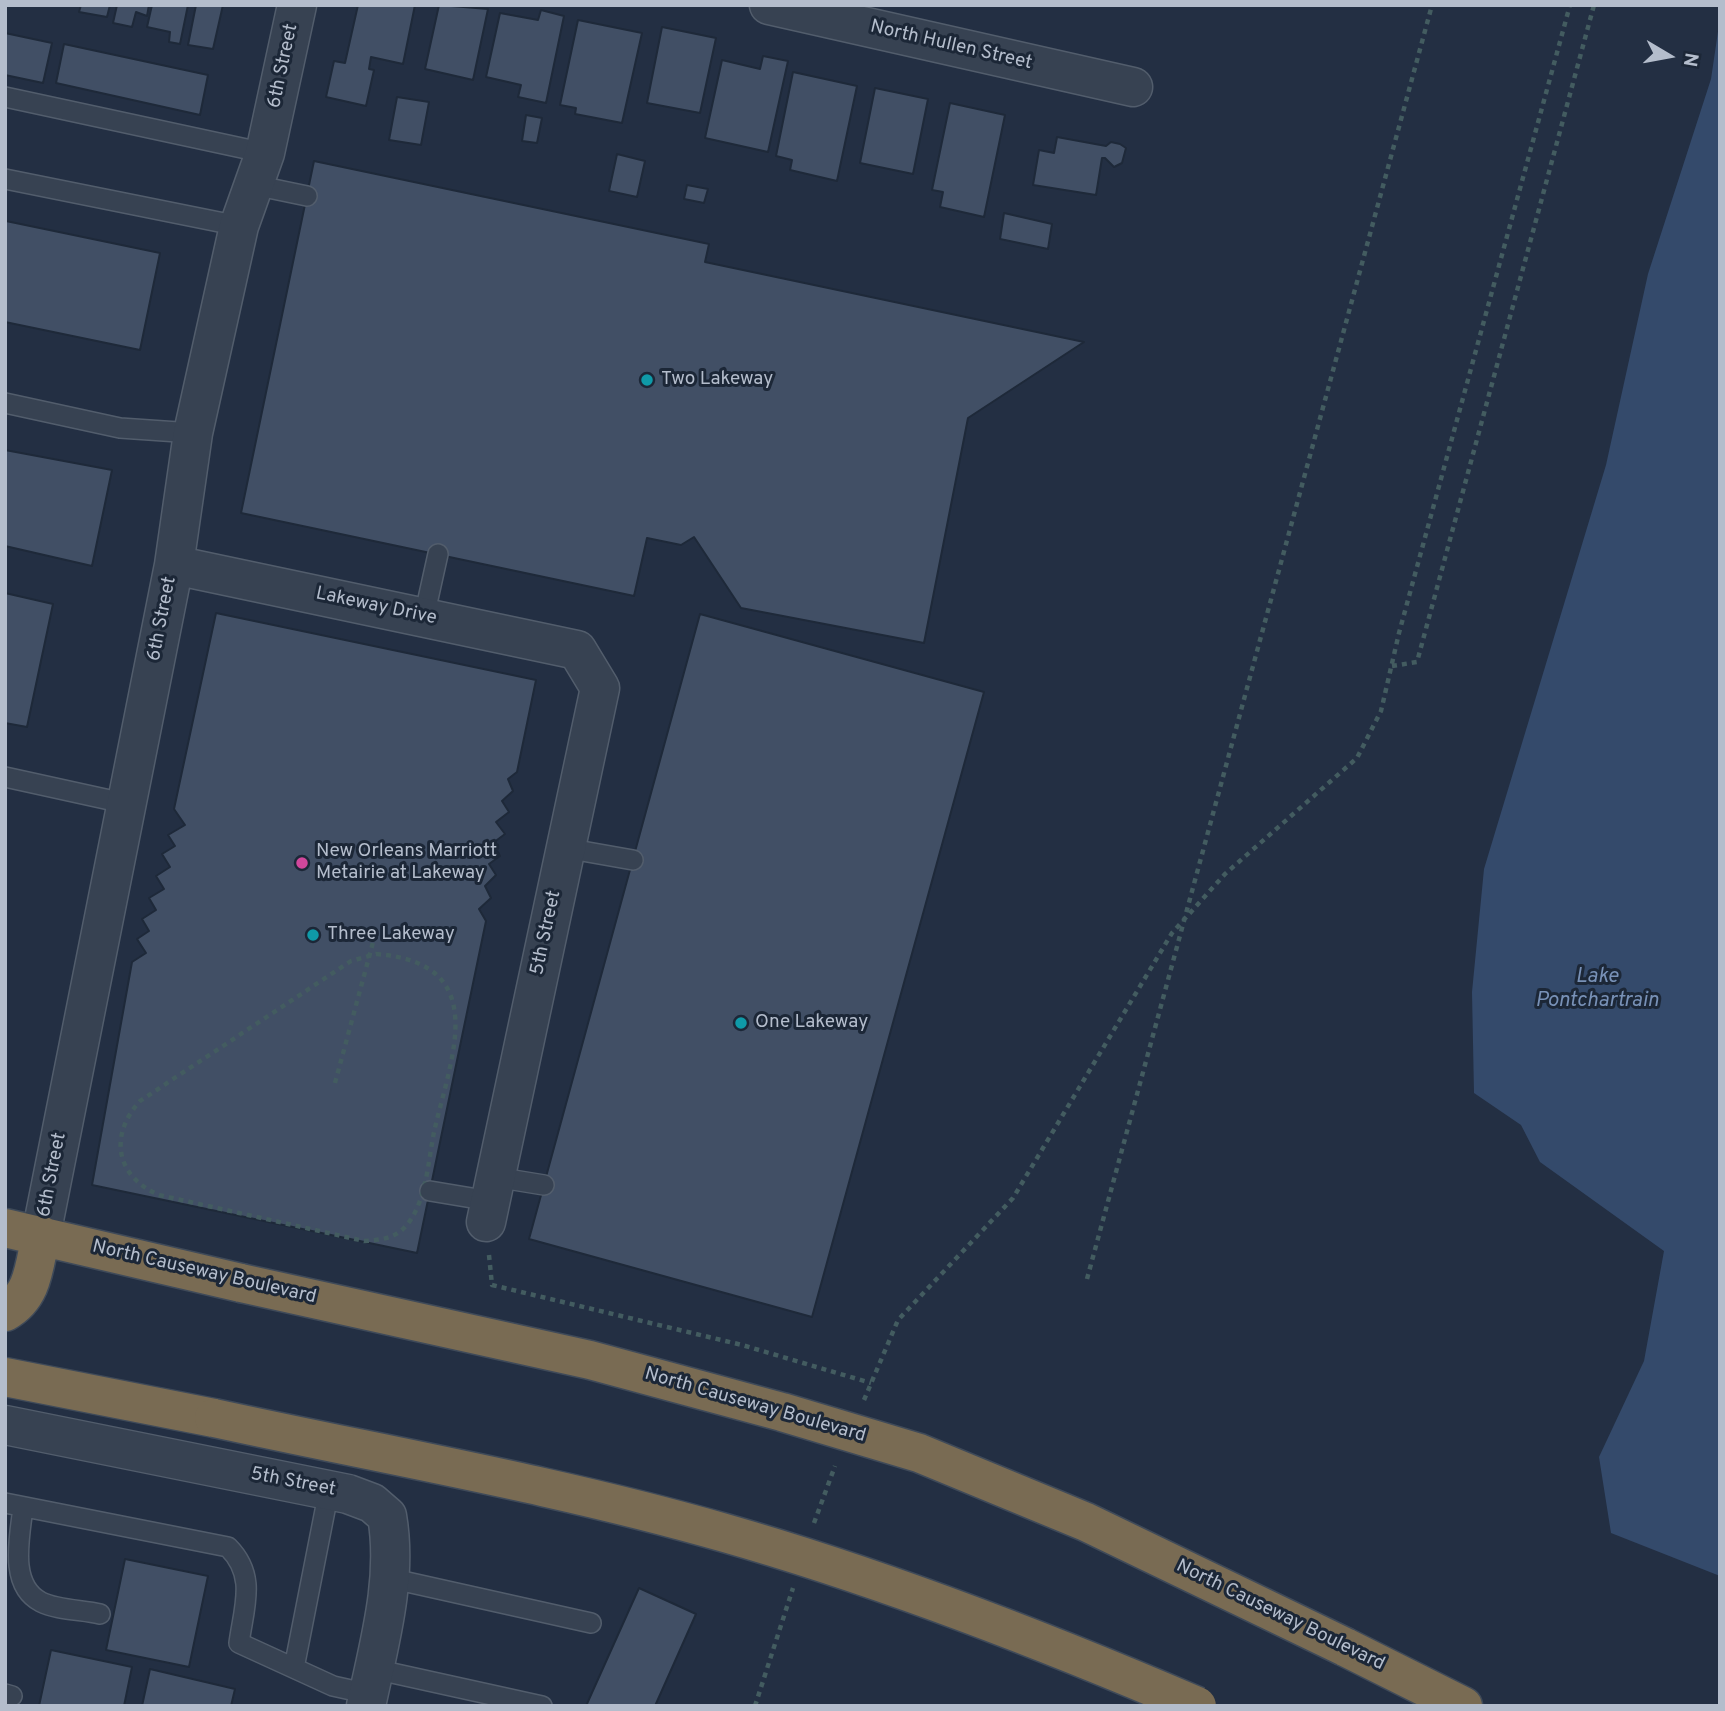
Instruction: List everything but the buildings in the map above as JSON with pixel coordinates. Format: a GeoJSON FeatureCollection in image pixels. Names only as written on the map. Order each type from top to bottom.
{"type":"FeatureCollection","features":[{"type":"Feature","properties":{"kind":"highway","name":"North Causeway Boulevard"},"geometry":{"type":"LineString","coordinates":[[23,1232],[590,1360],[782,1412],[919,1453],[1086,1522],[1463,1706]]}},
{"type":"Feature","properties":{"kind":"highway"},"geometry":{"type":"LineString","coordinates":[[5,1312],[20,1303],[28,1292],[23,1232]]}},
{"type":"Feature","properties":{"kind":"highway"},"geometry":{"type":"LineString","coordinates":[[5,1377],[214,1418],[619,1505],[725,1533],[840,1568],[967,1614],[1197,1706]]}},
{"type":"Feature","properties":{"kind":"street","name":"6th Street"},"geometry":{"type":"LineString","coordinates":[[23,1232],[128,804],[174,565],[193,433],[239,226],[259,169],[297,5]]}},
{"type":"Feature","properties":{"kind":"street","name":"North Hullen Street"},"geometry":{"type":"LineString","coordinates":[[769,5],[1133,87]]}},
{"type":"Feature","properties":{"kind":"street","name":"Lakeway Drive"},"geometry":{"type":"LineString","coordinates":[[174,565],[578,650]]}},
{"type":"Feature","properties":{"kind":"street","name":"5th Street"},"geometry":{"type":"LineString","coordinates":[[490,1200],[600,688],[578,650]]}},
{"type":"Feature","properties":{"kind":"street","name":"5th Street"},"geometry":{"type":"LineString","coordinates":[[5,1425],[329,1490],[372,1503],[387,1516],[391,1561],[370,1690]]}},
{"type":"Feature","properties":{"kind":"lane"},"geometry":{"type":"LineString","coordinates":[[5,97],[259,169],[307,196]]}},
{"type":"Feature","properties":{"kind":"lane"},"geometry":{"type":"LineString","coordinates":[[5,179],[239,226]]}},
{"type":"Feature","properties":{"kind":"lane"},"geometry":{"type":"LineString","coordinates":[[5,404],[120,428],[193,433]]}},
{"type":"Feature","properties":{"kind":"lane"},"geometry":{"type":"LineString","coordinates":[[424,617],[438,554]]}},
{"type":"Feature","properties":{"kind":"lane"},"geometry":{"type":"LineString","coordinates":[[5,777],[128,804]]}},
{"type":"Feature","properties":{"kind":"lane"},"geometry":{"type":"LineString","coordinates":[[565,848],[633,860]]}},
{"type":"Feature","properties":{"kind":"lane"},"geometry":{"type":"LineString","coordinates":[[430,1191],[490,1200],[544,1185]]}},
{"type":"Feature","properties":{"kind":"lane"},"geometry":{"type":"LineString","coordinates":[[294,1668],[329,1490]]}},
{"type":"Feature","properties":{"kind":"lane"},"geometry":{"type":"LineString","coordinates":[[100,1614],[41,1602],[26,1588],[18,1559],[14,1505],[228,1548],[240,1559],[247,1581],[239,1643],[333,1686],[542,1706]]}},
{"type":"Feature","properties":{"kind":"lane"},"geometry":{"type":"LineString","coordinates":[[391,1561],[591,1623]]}},
{"type":"Feature","properties":{"kind":"path"},"geometry":{"type":"LineString","coordinates":[[1087,1279],[1432,5]]}},
{"type":"Feature","properties":{"kind":"path"},"geometry":{"type":"LineString","coordinates":[[861,1407],[898,1320],[1013,1198],[1172,933],[1226,874],[1357,758],[1381,712],[1570,5]]}},
{"type":"Feature","properties":{"kind":"path"},"geometry":{"type":"LineString","coordinates":[[1392,666],[1417,662],[1594,5]]}},
{"type":"Feature","properties":{"kind":"path"},"geometry":{"type":"LineString","coordinates":[[335,1083],[375,935]]}},
{"type":"Feature","properties":{"kind":"path"},"geometry":{"type":"LineString","coordinates":[[369,955],[406,958],[432,971],[446,987],[458,1025],[419,1202],[403,1230],[385,1240],[364,1241],[159,1195],[141,1187],[128,1173],[122,1155],[120,1134],[126,1117],[140,1101],[351,961],[369,955]]}},
{"type":"Feature","properties":{"kind":"path"},"geometry":{"type":"LineString","coordinates":[[490,1200],[492,1285],[742,1345],[871,1383]]}},
{"type":"Feature","properties":{"kind":"path"},"geometry":{"type":"LineString","coordinates":[[812,1530],[840,1456]]}},
{"type":"Feature","properties":{"kind":"path"},"geometry":{"type":"LineString","coordinates":[[755,1706],[796,1580]]}},
{"type":"Feature","properties":{"kind":"water","name":"Lake Pontchartrain"},"geometry":{"type":"Polygon","coordinates":[[[1720,18],[1720,1576],[1611,1533],[1599,1457],[1644,1361],[1664,1251],[1540,1162],[1521,1125],[1474,1093],[1472,992],[1484,869],[1606,465],[1648,274],[1711,79],[1720,18]]]}},
{"type":"Feature","properties":{"kind":"place","name":"Two Lakeway"},"geometry":{"type":"Point","coordinates":[647,380]}},
{"type":"Feature","properties":{"kind":"place","name":"New Orleans Marriott Metairie at Lakeway"},"geometry":{"type":"Point","coordinates":[302,863]}},
{"type":"Feature","properties":{"kind":"place","name":"Three Lakeway"},"geometry":{"type":"Point","coordinates":[313,935]}},
{"type":"Feature","properties":{"kind":"place","name":"One Lakeway"},"geometry":{"type":"Point","coordinates":[741,1023]}}]}
